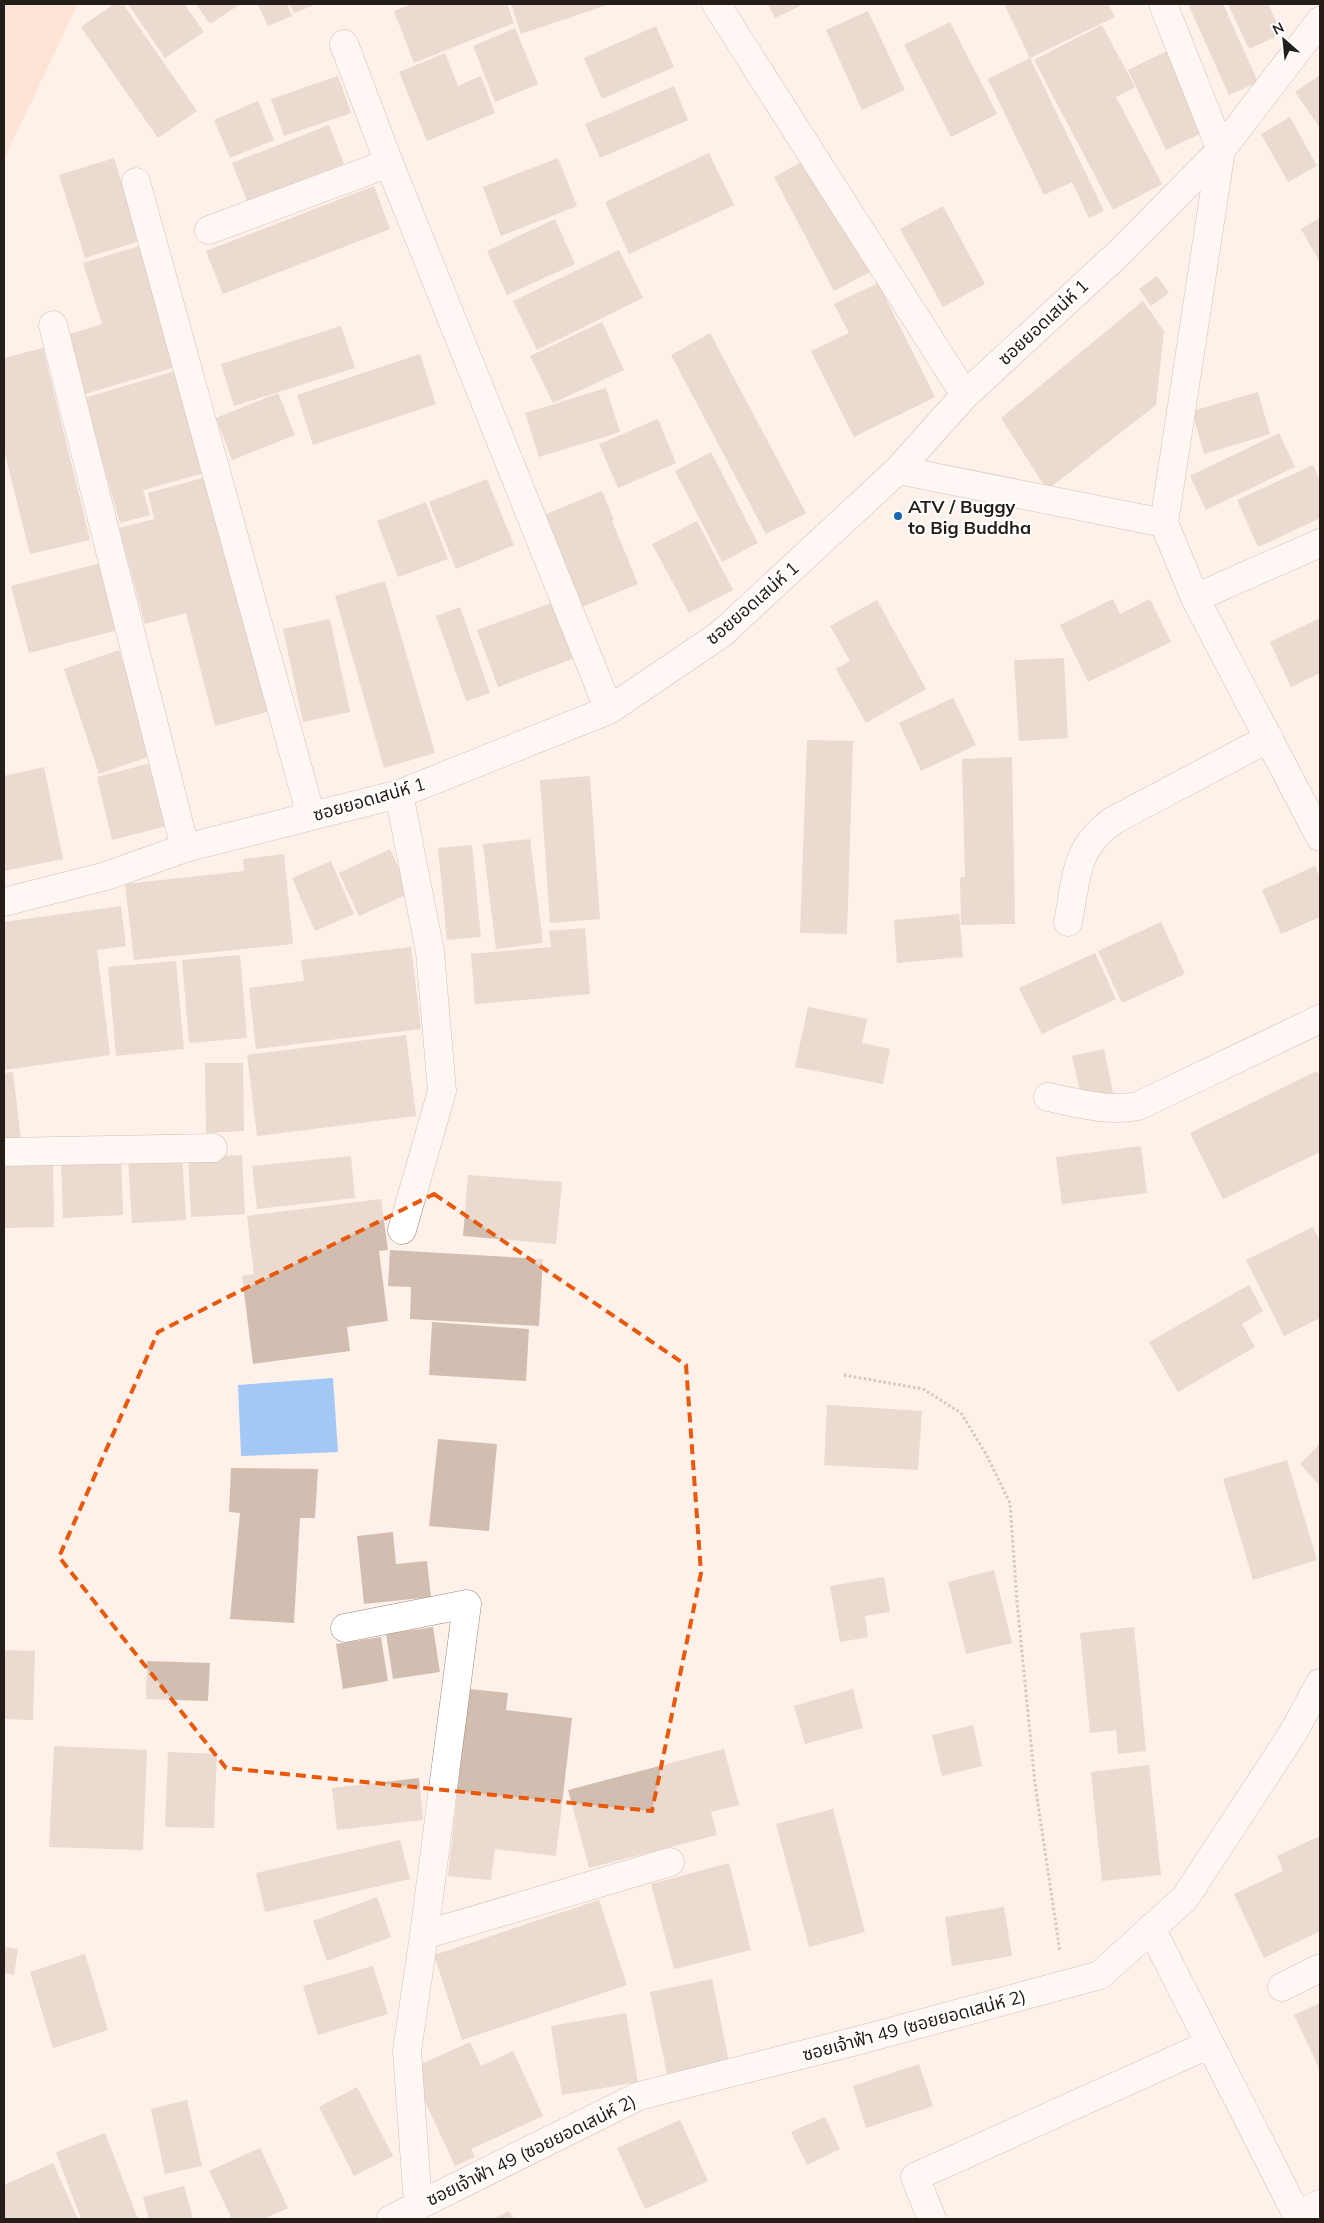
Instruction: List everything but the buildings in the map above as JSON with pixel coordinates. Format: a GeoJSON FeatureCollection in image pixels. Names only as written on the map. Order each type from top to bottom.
{"type":"FeatureCollection","features":[{"type":"Feature","properties":{"kind":"street"},"geometry":{"type":"LineString","coordinates":[[716,4],[965,395]]}},
{"type":"Feature","properties":{"kind":"street"},"geometry":{"type":"LineString","coordinates":[[1163,4],[1222,150],[1164,523],[1195,598],[1320,837]]}},
{"type":"Feature","properties":{"kind":"street","name":"ซอยยอดเสน่ห์ 1"},"geometry":{"type":"LineString","coordinates":[[4,902],[106,876],[186,848],[400,794],[609,710],[721,634],[898,470],[965,395],[1118,254],[1222,150],[1320,21]]}},
{"type":"Feature","properties":{"kind":"street"},"geometry":{"type":"LineString","coordinates":[[344,44],[389,163],[609,710]]}},
{"type":"Feature","properties":{"kind":"street"},"geometry":{"type":"LineString","coordinates":[[209,230],[389,163]]}},
{"type":"Feature","properties":{"kind":"street"},"geometry":{"type":"LineString","coordinates":[[136,182],[310,816]]}},
{"type":"Feature","properties":{"kind":"street"},"geometry":{"type":"LineString","coordinates":[[54,325],[186,848]]}},
{"type":"Feature","properties":{"kind":"street"},"geometry":{"type":"LineString","coordinates":[[898,470],[1164,523]]}},
{"type":"Feature","properties":{"kind":"street"},"geometry":{"type":"LineString","coordinates":[[1195,598],[1320,543]]}},
{"type":"Feature","properties":{"kind":"street"},"geometry":{"type":"LineString","coordinates":[[1068,922],[1080,859],[1098,831],[1114,820],[1269,738]]}},
{"type":"Feature","properties":{"kind":"street"},"geometry":{"type":"LineString","coordinates":[[400,794],[430,952],[442,1092],[402,1230]]}},
{"type":"Feature","properties":{"kind":"street"},"geometry":{"type":"LineString","coordinates":[[1048,1097],[1106,1109],[1123,1109],[1138,1106],[1320,1019]]}},
{"type":"Feature","properties":{"kind":"street"},"geometry":{"type":"LineString","coordinates":[[4,1152],[213,1148]]}},
{"type":"Feature","properties":{"kind":"street"},"geometry":{"type":"LineString","coordinates":[[345,1628],[467,1604],[407,2051],[418,2205]]}},
{"type":"Feature","properties":{"kind":"street","name":"ซอยเจ้าฟ้า 49 (ซอยยอดเสน่ห์ 2)"},"geometry":{"type":"LineString","coordinates":[[391,2219],[639,2096],[855,2041],[1100,1974],[1185,1898],[1293,1733],[1320,1683]]}},
{"type":"Feature","properties":{"kind":"street"},"geometry":{"type":"LineString","coordinates":[[424,1935],[670,1862]]}},
{"type":"Feature","properties":{"kind":"street"},"geometry":{"type":"LineString","coordinates":[[1150,1928],[1210,2044],[1306,2213]]}},
{"type":"Feature","properties":{"kind":"street"},"geometry":{"type":"LineString","coordinates":[[1282,1987],[1320,1968]]}},
{"type":"Feature","properties":{"kind":"street"},"geometry":{"type":"LineString","coordinates":[[932,2219],[915,2177],[1210,2044]]}},
{"type":"Feature","properties":{"kind":"path"},"geometry":{"type":"LineString","coordinates":[[844,1375],[923,1389],[961,1413],[1010,1502],[1017,1602],[1035,1784],[1065,1984]]}},
{"type":"Feature","properties":{"kind":"highlighted area"},"geometry":{"type":"Polygon","coordinates":[[[434,1194],[686,1365],[701,1573],[652,1811],[226,1768],[59,1557],[158,1332],[434,1194]]]}},
{"type":"Feature","properties":{"kind":"shaded area"},"geometry":{"type":"Polygon","coordinates":[[[4,4],[78,4],[4,159],[4,4]]]}},
{"type":"Feature","properties":{"kind":"water"},"geometry":{"type":"Polygon","coordinates":[[[333,1378],[338,1452],[241,1456],[238,1385],[333,1378]]]}},
{"type":"Feature","properties":{"kind":"place","name":"ATV / Buggy to Big Buddha"},"geometry":{"type":"Point","coordinates":[898,516]}}]}
